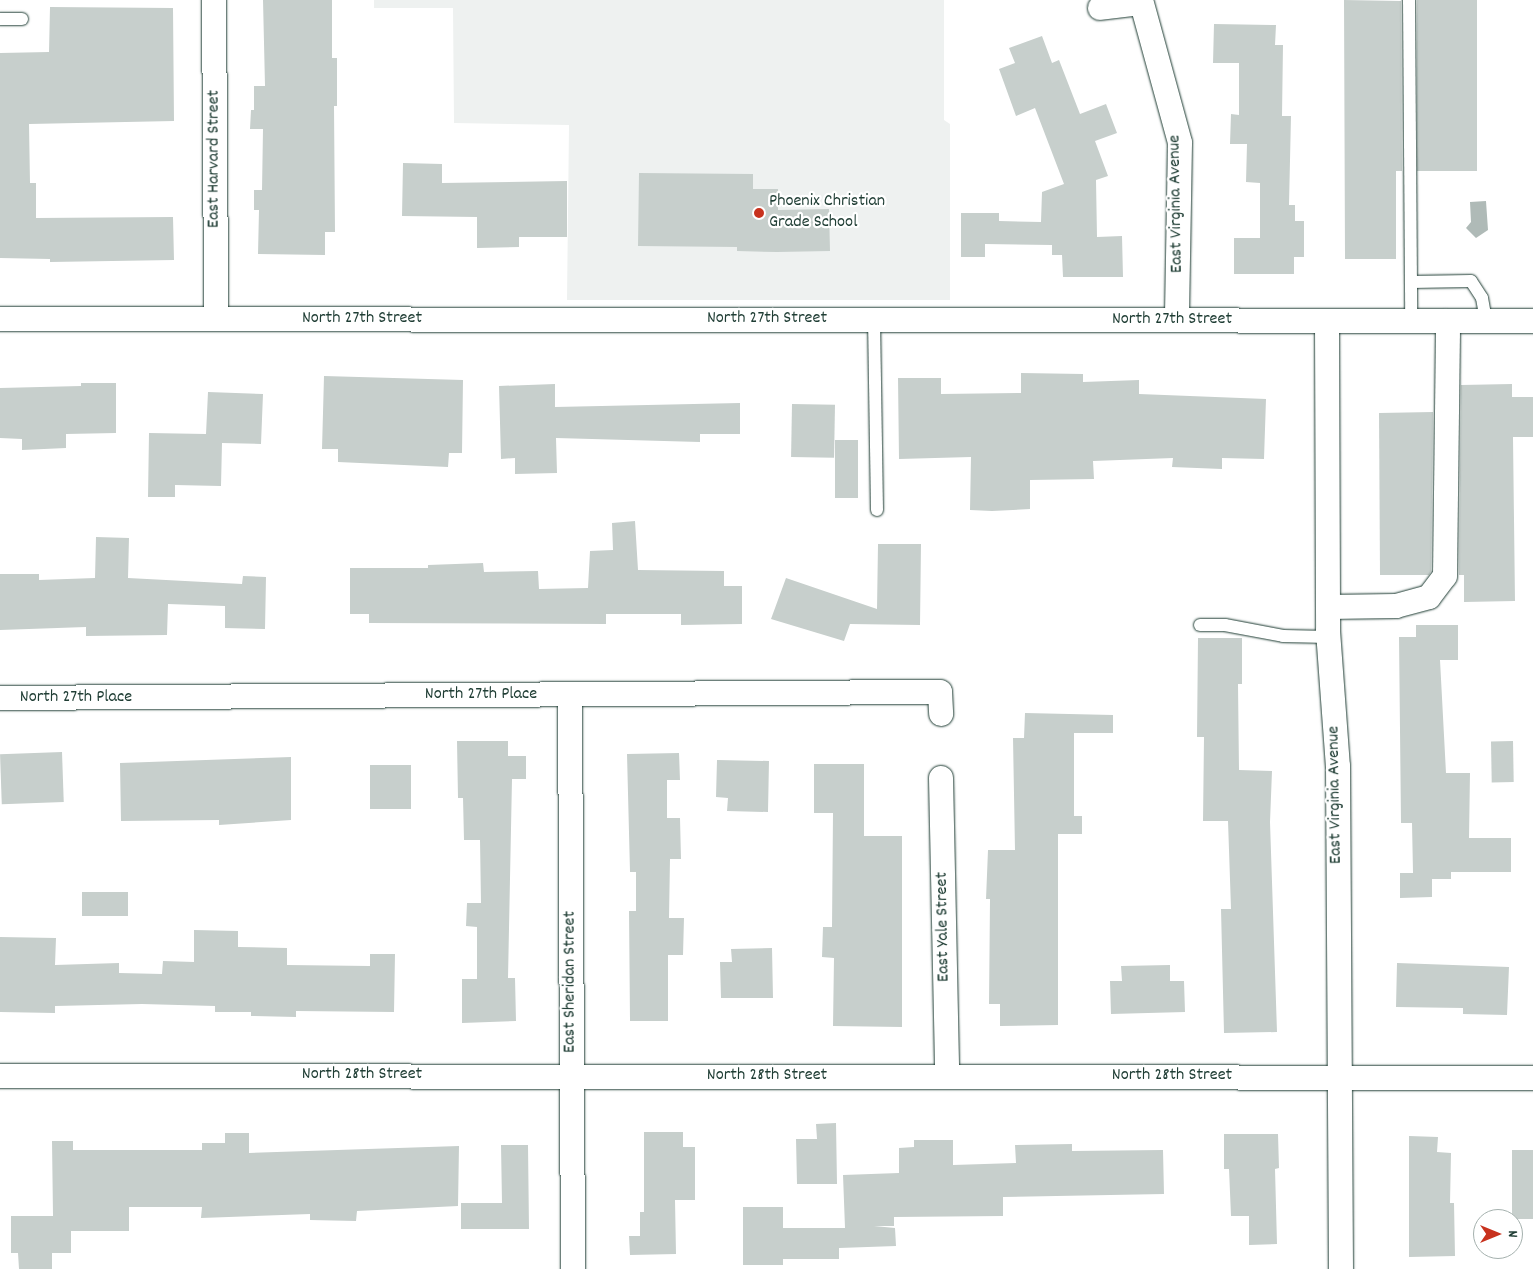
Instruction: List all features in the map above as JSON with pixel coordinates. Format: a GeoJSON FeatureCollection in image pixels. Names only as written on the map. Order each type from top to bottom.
{"type":"FeatureCollection","features":[{"type":"Feature","properties":{"kind":"street","name":"East Harvard Street"},"geometry":{"type":"LineString","coordinates":[[214,0],[216,319]]}},
{"type":"Feature","properties":{"kind":"street","name":"East Virginia Avenue"},"geometry":{"type":"LineString","coordinates":[[1100,8],[1142,1],[1180,142],[1178,320]]}},
{"type":"Feature","properties":{"kind":"street","name":"North 27th Street"},"geometry":{"type":"LineString","coordinates":[[0,319],[1533,321]]}},
{"type":"Feature","properties":{"kind":"street","name":"East Virginia Avenue"},"geometry":{"type":"LineString","coordinates":[[1327,321],[1328,607],[1338,766],[1341,1269]]}},
{"type":"Feature","properties":{"kind":"street"},"geometry":{"type":"LineString","coordinates":[[1328,607],[1396,606],[1429,596],[1445,576],[1448,321]]}},
{"type":"Feature","properties":{"kind":"street","name":"North 27th Place"},"geometry":{"type":"LineString","coordinates":[[0,698],[940,692],[941,714]]}},
{"type":"Feature","properties":{"kind":"street","name":"East Sheridan Street"},"geometry":{"type":"LineString","coordinates":[[570,695],[573,1269]]}},
{"type":"Feature","properties":{"kind":"street","name":"East Yale Street"},"geometry":{"type":"LineString","coordinates":[[941,778],[947,1076]]}},
{"type":"Feature","properties":{"kind":"street","name":"North 28th Street"},"geometry":{"type":"LineString","coordinates":[[0,1076],[572,1075],[1533,1078]]}},
{"type":"Feature","properties":{"kind":"lane"},"geometry":{"type":"LineString","coordinates":[[1409,0],[1411,321]]}},
{"type":"Feature","properties":{"kind":"lane"},"geometry":{"type":"LineString","coordinates":[[0,19],[22,19]]}},
{"type":"Feature","properties":{"kind":"lane"},"geometry":{"type":"LineString","coordinates":[[1411,282],[1471,281],[1482,298],[1486,321]]}},
{"type":"Feature","properties":{"kind":"lane"},"geometry":{"type":"LineString","coordinates":[[874,319],[877,510]]}},
{"type":"Feature","properties":{"kind":"lane"},"geometry":{"type":"LineString","coordinates":[[1200,625],[1225,625],[1282,636],[1329,636]]}},
{"type":"Feature","properties":{"kind":"shaded area","name":"Phoenix Christian Grade School"},"geometry":{"type":"Polygon","coordinates":[[[374,0],[944,0],[944,120],[950,124],[950,300],[567,300],[569,125],[454,123],[453,8],[374,8],[374,0]]]}},
{"type":"Feature","properties":{"kind":"shaded area"},"geometry":{"type":"Polygon","coordinates":[[[1486,201],[1488,230],[1476,238],[1466,228],[1471,222],[1470,202],[1486,201]]]}},
{"type":"Feature","properties":{"kind":"building"},"geometry":{"type":"Polygon","coordinates":[[[263,0],[332,0],[332,58],[337,58],[337,106],[334,106],[335,232],[325,232],[325,255],[258,254],[259,210],[254,210],[254,190],[262,190],[263,129],[250,129],[251,110],[254,110],[254,86],[265,86],[263,0]]]}},
{"type":"Feature","properties":{"kind":"building"},"geometry":{"type":"Polygon","coordinates":[[[1344,0],[1401,1],[1402,171],[1396,171],[1396,259],[1345,259],[1344,0]]]}},
{"type":"Feature","properties":{"kind":"building"},"geometry":{"type":"Polygon","coordinates":[[[1417,0],[1477,0],[1477,171],[1417,171],[1417,0]]]}},
{"type":"Feature","properties":{"kind":"building"},"geometry":{"type":"Polygon","coordinates":[[[50,7],[173,8],[174,121],[29,124],[30,183],[36,183],[36,218],[173,217],[174,260],[50,262],[50,259],[0,258],[0,53],[49,52],[50,7]]]}},
{"type":"Feature","properties":{"kind":"building"},"geometry":{"type":"Polygon","coordinates":[[[1214,24],[1276,25],[1275,45],[1283,45],[1282,116],[1291,116],[1289,205],[1295,205],[1295,221],[1304,221],[1304,257],[1294,257],[1294,274],[1234,274],[1234,238],[1260,238],[1260,183],[1246,182],[1247,144],[1230,144],[1231,114],[1239,115],[1239,63],[1213,63],[1214,24]]]}},
{"type":"Feature","properties":{"kind":"building"},"geometry":{"type":"Polygon","coordinates":[[[1042,36],[1052,63],[1059,60],[1080,114],[1106,104],[1117,133],[1095,141],[1108,176],[1096,180],[1097,237],[1122,236],[1123,277],[1063,277],[1062,255],[1052,255],[1052,245],[985,244],[985,257],[961,257],[961,213],[999,213],[999,221],[1041,222],[1042,192],[1064,184],[1035,108],[1016,116],[999,69],[1015,63],[1009,48],[1042,36]]]}},
{"type":"Feature","properties":{"kind":"building"},"geometry":{"type":"Polygon","coordinates":[[[403,163],[442,164],[442,183],[567,181],[567,237],[519,237],[519,247],[477,248],[477,217],[402,216],[403,163]]]}},
{"type":"Feature","properties":{"kind":"building"},"geometry":{"type":"Polygon","coordinates":[[[639,173],[753,174],[753,189],[778,189],[778,210],[829,209],[830,251],[737,251],[737,247],[638,246],[639,173]]]}},
{"type":"Feature","properties":{"kind":"building"},"geometry":{"type":"Polygon","coordinates":[[[1021,373],[1083,374],[1083,382],[1139,380],[1139,394],[1266,399],[1264,459],[1222,458],[1222,469],[1172,467],[1173,458],[1093,461],[1094,479],[1030,480],[1030,509],[992,511],[970,510],[971,457],[899,459],[898,378],[941,378],[941,394],[1021,393],[1021,373]]]}},
{"type":"Feature","properties":{"kind":"building"},"geometry":{"type":"Polygon","coordinates":[[[324,376],[463,380],[462,453],[449,453],[448,467],[338,462],[338,449],[322,449],[324,376]]]}},
{"type":"Feature","properties":{"kind":"building"},"geometry":{"type":"Polygon","coordinates":[[[81,383],[116,383],[116,433],[66,434],[66,448],[22,450],[22,439],[0,438],[0,388],[81,386],[81,383]]]}},
{"type":"Feature","properties":{"kind":"building"},"geometry":{"type":"Polygon","coordinates":[[[555,384],[555,407],[740,403],[740,434],[700,434],[700,442],[556,438],[557,473],[515,474],[515,458],[501,459],[499,386],[555,384]]]}},
{"type":"Feature","properties":{"kind":"building"},"geometry":{"type":"Polygon","coordinates":[[[1512,384],[1512,397],[1533,397],[1533,437],[1513,437],[1515,601],[1464,602],[1464,575],[1459,575],[1461,385],[1512,384]]]}},
{"type":"Feature","properties":{"kind":"building"},"geometry":{"type":"Polygon","coordinates":[[[208,392],[263,394],[261,444],[222,443],[221,486],[175,485],[175,497],[148,497],[149,433],[206,434],[208,392]]]}},
{"type":"Feature","properties":{"kind":"building"},"geometry":{"type":"Polygon","coordinates":[[[792,404],[835,405],[834,458],[791,457],[792,404]]]}},
{"type":"Feature","properties":{"kind":"building"},"geometry":{"type":"Polygon","coordinates":[[[1433,412],[1431,571],[1429,575],[1380,575],[1379,413],[1433,412]]]}},
{"type":"Feature","properties":{"kind":"building"},"geometry":{"type":"Polygon","coordinates":[[[835,440],[858,440],[858,498],[835,498],[835,440]]]}},
{"type":"Feature","properties":{"kind":"building"},"geometry":{"type":"Polygon","coordinates":[[[635,521],[638,570],[724,571],[724,586],[742,586],[742,624],[681,625],[681,614],[606,614],[606,624],[369,623],[369,614],[350,614],[350,568],[428,568],[428,565],[483,563],[484,572],[538,571],[539,589],[588,588],[590,551],[613,550],[612,523],[635,521]]]}},
{"type":"Feature","properties":{"kind":"building"},"geometry":{"type":"Polygon","coordinates":[[[96,537],[129,538],[128,578],[242,584],[243,576],[266,577],[265,629],[225,628],[225,606],[168,604],[167,635],[86,636],[86,627],[0,630],[0,574],[39,574],[39,580],[95,578],[96,537]]]}},
{"type":"Feature","properties":{"kind":"building"},"geometry":{"type":"Polygon","coordinates":[[[878,544],[921,544],[920,625],[850,624],[844,641],[771,619],[786,578],[877,609],[878,544]]]}},
{"type":"Feature","properties":{"kind":"building"},"geometry":{"type":"Polygon","coordinates":[[[1416,625],[1458,625],[1458,660],[1440,660],[1446,773],[1470,773],[1469,838],[1511,838],[1511,872],[1451,872],[1451,879],[1432,879],[1432,897],[1400,898],[1400,873],[1413,873],[1412,823],[1401,823],[1399,637],[1416,637],[1416,625]]]}},
{"type":"Feature","properties":{"kind":"building"},"geometry":{"type":"Polygon","coordinates":[[[1198,638],[1242,638],[1242,684],[1238,684],[1239,770],[1272,771],[1270,822],[1277,1032],[1224,1033],[1221,909],[1231,909],[1228,821],[1203,821],[1204,737],[1197,737],[1198,638]]]}},
{"type":"Feature","properties":{"kind":"building"},"geometry":{"type":"Polygon","coordinates":[[[1025,713],[1113,715],[1113,733],[1074,733],[1074,816],[1082,816],[1082,834],[1058,834],[1058,1025],[1000,1026],[1000,1004],[989,1004],[990,899],[986,899],[988,850],[1015,850],[1013,738],[1024,738],[1025,713]]]}},
{"type":"Feature","properties":{"kind":"building"},"geometry":{"type":"Polygon","coordinates":[[[457,741],[508,741],[508,756],[526,756],[526,779],[512,779],[508,978],[515,978],[516,1021],[462,1023],[462,979],[477,979],[477,927],[466,926],[467,903],[481,903],[480,840],[464,840],[463,798],[458,798],[457,741]]]}},
{"type":"Feature","properties":{"kind":"building"},"geometry":{"type":"Polygon","coordinates":[[[1491,741],[1513,741],[1514,782],[1492,782],[1491,741]]]}},
{"type":"Feature","properties":{"kind":"building"},"geometry":{"type":"Polygon","coordinates":[[[62,752],[64,802],[2,804],[0,754],[62,752]]]}},
{"type":"Feature","properties":{"kind":"building"},"geometry":{"type":"Polygon","coordinates":[[[679,753],[680,780],[667,780],[667,818],[680,818],[681,859],[670,859],[669,918],[684,918],[683,955],[668,955],[668,1021],[630,1021],[629,911],[636,911],[636,872],[630,872],[627,754],[679,753]]]}},
{"type":"Feature","properties":{"kind":"building"},"geometry":{"type":"Polygon","coordinates":[[[291,757],[291,820],[219,825],[219,820],[121,821],[120,763],[291,757]]]}},
{"type":"Feature","properties":{"kind":"building"},"geometry":{"type":"Polygon","coordinates":[[[717,760],[769,761],[768,812],[727,811],[728,798],[716,797],[717,760]]]}},
{"type":"Feature","properties":{"kind":"building"},"geometry":{"type":"Polygon","coordinates":[[[814,764],[864,764],[864,836],[902,836],[902,1027],[833,1026],[834,958],[822,957],[823,927],[832,927],[833,813],[814,813],[814,764]]]}},
{"type":"Feature","properties":{"kind":"building"},"geometry":{"type":"Polygon","coordinates":[[[370,765],[411,765],[411,809],[370,809],[370,765]]]}},
{"type":"Feature","properties":{"kind":"building"},"geometry":{"type":"Polygon","coordinates":[[[82,892],[128,892],[128,916],[82,916],[82,892]]]}},
{"type":"Feature","properties":{"kind":"building"},"geometry":{"type":"Polygon","coordinates":[[[194,930],[238,931],[238,947],[287,948],[287,965],[370,966],[370,954],[395,954],[394,1012],[296,1011],[296,1017],[251,1016],[251,1012],[215,1012],[215,1006],[142,1004],[55,1006],[55,1013],[0,1012],[0,937],[56,938],[55,965],[119,963],[119,973],[162,974],[163,961],[194,962],[194,930]]]}},
{"type":"Feature","properties":{"kind":"building"},"geometry":{"type":"Polygon","coordinates":[[[772,948],[773,998],[721,998],[720,962],[732,962],[731,949],[772,948]]]}},
{"type":"Feature","properties":{"kind":"building"},"geometry":{"type":"Polygon","coordinates":[[[1397,963],[1509,967],[1507,1015],[1463,1014],[1463,1008],[1396,1007],[1397,963]]]}},
{"type":"Feature","properties":{"kind":"building"},"geometry":{"type":"Polygon","coordinates":[[[1170,965],[1170,981],[1184,981],[1185,1012],[1111,1014],[1110,981],[1122,981],[1121,966],[1170,965]]]}},
{"type":"Feature","properties":{"kind":"building"},"geometry":{"type":"Polygon","coordinates":[[[836,1123],[837,1184],[797,1184],[796,1139],[817,1139],[816,1124],[836,1123]]]}},
{"type":"Feature","properties":{"kind":"building"},"geometry":{"type":"Polygon","coordinates":[[[644,1132],[683,1132],[683,1147],[695,1147],[695,1200],[675,1200],[676,1254],[630,1255],[629,1236],[640,1236],[640,1212],[644,1212],[644,1132]]]}},
{"type":"Feature","properties":{"kind":"building"},"geometry":{"type":"Polygon","coordinates":[[[225,1133],[249,1133],[249,1153],[459,1146],[458,1206],[357,1211],[356,1221],[310,1220],[310,1214],[201,1218],[202,1207],[129,1207],[129,1231],[71,1231],[71,1253],[52,1253],[52,1269],[19,1269],[18,1253],[11,1253],[11,1216],[53,1216],[52,1141],[73,1141],[73,1150],[202,1150],[202,1143],[225,1143],[225,1133]]]}},
{"type":"Feature","properties":{"kind":"building"},"geometry":{"type":"Polygon","coordinates":[[[1224,1134],[1278,1134],[1279,1168],[1275,1169],[1277,1244],[1249,1245],[1249,1216],[1231,1216],[1229,1169],[1224,1169],[1224,1134]]]}},
{"type":"Feature","properties":{"kind":"building"},"geometry":{"type":"Polygon","coordinates":[[[1409,1136],[1438,1137],[1437,1152],[1451,1153],[1450,1203],[1454,1203],[1455,1256],[1409,1257],[1409,1136]]]}},
{"type":"Feature","properties":{"kind":"building"},"geometry":{"type":"Polygon","coordinates":[[[914,1140],[953,1140],[953,1165],[1016,1163],[1015,1145],[1072,1144],[1072,1151],[1163,1150],[1164,1194],[1003,1197],[1003,1216],[894,1217],[894,1226],[874,1226],[895,1228],[896,1246],[839,1248],[839,1259],[783,1259],[783,1265],[743,1265],[743,1207],[783,1207],[783,1228],[845,1228],[843,1175],[899,1173],[899,1148],[914,1147],[914,1140]]]}},
{"type":"Feature","properties":{"kind":"building"},"geometry":{"type":"Polygon","coordinates":[[[501,1145],[528,1145],[529,1229],[461,1229],[461,1203],[502,1203],[501,1145]]]}},
{"type":"Feature","properties":{"kind":"building"},"geometry":{"type":"Polygon","coordinates":[[[1512,1150],[1533,1150],[1533,1219],[1523,1219],[1523,1209],[1512,1209],[1512,1150]]]}},
{"type":"Feature","properties":{"kind":"place","name":"Phoenix Christian Grade School"},"geometry":{"type":"Point","coordinates":[759,213]}}]}
